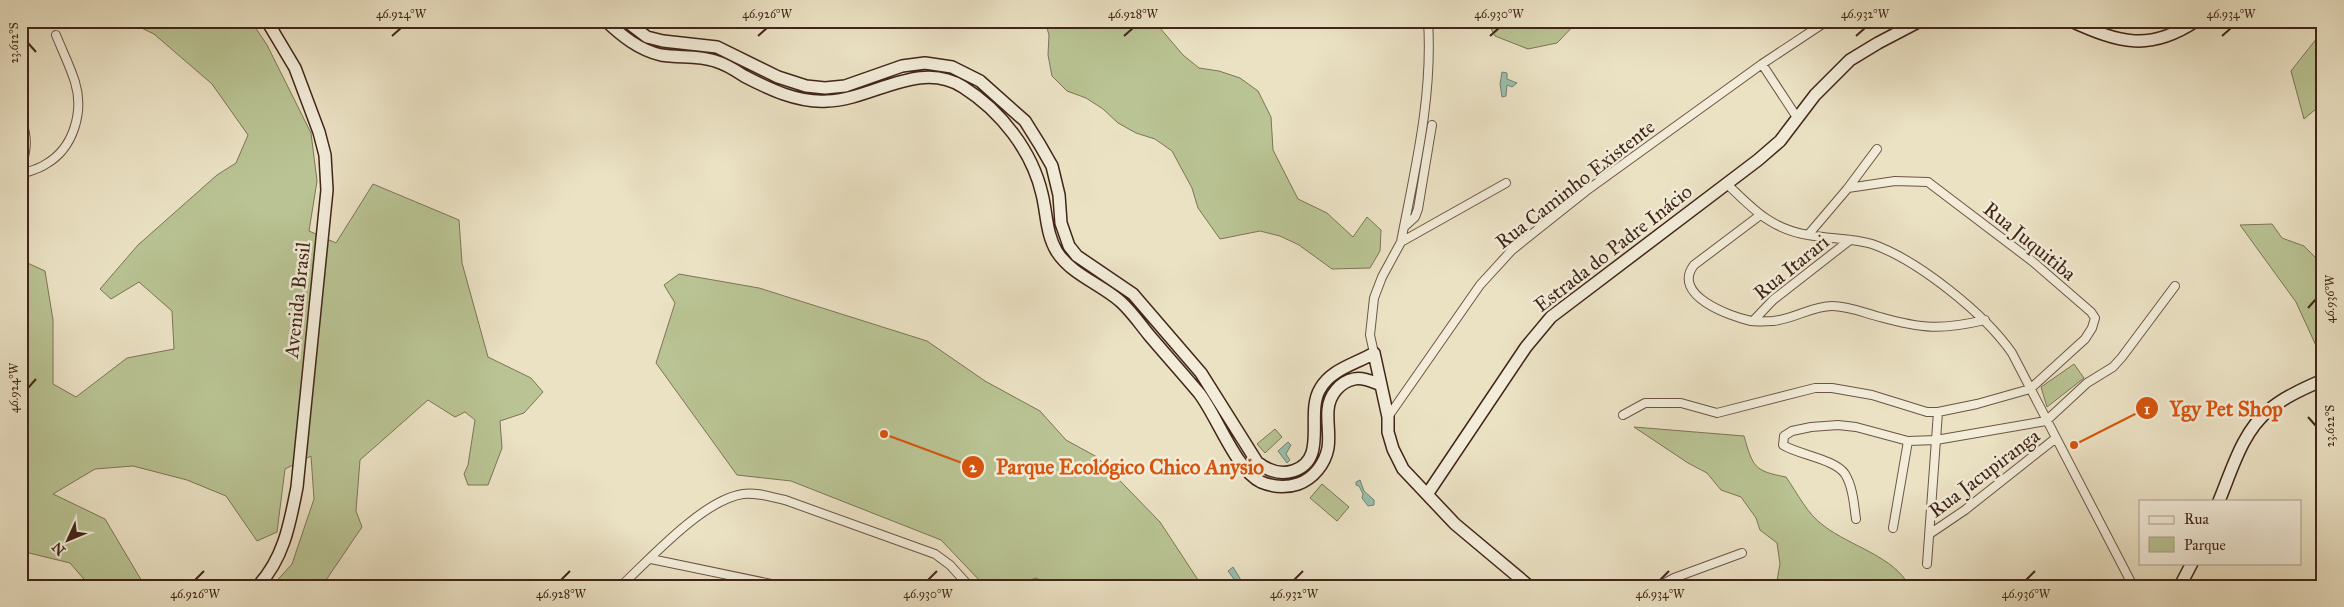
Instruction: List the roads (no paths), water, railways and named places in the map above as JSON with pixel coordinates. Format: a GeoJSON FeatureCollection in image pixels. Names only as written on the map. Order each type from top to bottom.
{"type":"FeatureCollection","features":[{"type":"Feature","properties":{"kind":"street","name":"Avenida Brasil"},"geometry":{"type":"LineString","coordinates":[[258,586],[277,560],[288,534],[297,487],[327,190],[325,155],[319,132],[295,68],[267,21]]}},
{"type":"Feature","properties":{"kind":"street"},"geometry":{"type":"LineString","coordinates":[[606,21],[622,36],[646,50],[661,55],[713,60],[772,90],[803,99],[825,102],[848,99],[874,92],[906,79],[926,77],[961,85],[1010,129],[1032,163],[1043,196],[1050,239],[1058,254],[1070,266],[1123,304],[1201,396],[1247,471],[1258,481],[1272,486],[1288,487],[1302,482],[1315,474],[1324,462],[1328,447],[1328,413],[1332,396],[1344,384],[1355,379],[1365,379],[1381,385]]}},
{"type":"Feature","properties":{"kind":"street"},"geometry":{"type":"LineString","coordinates":[[626,21],[647,36],[663,41],[717,47],[778,77],[806,86],[825,88],[845,86],[902,66],[941,64],[966,73],[1000,97],[1025,121],[1040,145],[1052,166],[1063,234],[1077,256],[1133,294],[1201,373],[1257,462],[1270,471],[1286,473],[1296,470],[1305,464],[1311,455],[1314,445],[1315,400],[1320,388],[1327,379],[1338,371],[1374,353]]}},
{"type":"Feature","properties":{"kind":"street"},"geometry":{"type":"LineString","coordinates":[[1428,21],[1428,85],[1424,125],[1401,242],[1382,277],[1374,298],[1370,335],[1388,418],[1388,432],[1393,449],[1403,469],[1428,493],[1455,524],[1529,586]]}},
{"type":"Feature","properties":{"kind":"street","name":"Rua Caminho Existente"},"geometry":{"type":"LineString","coordinates":[[1388,418],[1480,285],[1512,250],[1586,191],[1762,64],[1827,21]]}},
{"type":"Feature","properties":{"kind":"street","name":"Estrada do Padre Inácio"},"geometry":{"type":"LineString","coordinates":[[1428,493],[1526,347],[1551,317],[1727,184],[1780,141],[1830,78],[1850,60],[1920,21]]}},
{"type":"Feature","properties":{"kind":"street"},"geometry":{"type":"LineString","coordinates":[[2072,21],[2111,38],[2129,42],[2146,42],[2160,40],[2196,21]]}},
{"type":"Feature","properties":{"kind":"street"},"geometry":{"type":"LineString","coordinates":[[21,174],[48,163],[70,138],[77,121],[79,105],[75,82],[56,35]]}},
{"type":"Feature","properties":{"kind":"street"},"geometry":{"type":"LineString","coordinates":[[1762,64],[1798,119]]}},
{"type":"Feature","properties":{"kind":"street"},"geometry":{"type":"LineString","coordinates":[[961,85],[966,73]]}},
{"type":"Feature","properties":{"kind":"street"},"geometry":{"type":"LineString","coordinates":[[825,88],[825,102]]}},
{"type":"Feature","properties":{"kind":"street"},"geometry":{"type":"LineString","coordinates":[[21,119],[28,141],[27,151],[21,168]]}},
{"type":"Feature","properties":{"kind":"street"},"geometry":{"type":"LineString","coordinates":[[1404,227],[1415,217],[1418,209],[1432,125]]}},
{"type":"Feature","properties":{"kind":"street"},"geometry":{"type":"LineString","coordinates":[[1808,235],[1848,188],[1877,149]]}},
{"type":"Feature","properties":{"kind":"street","name":"Rua Juquitiba"},"geometry":{"type":"LineString","coordinates":[[1848,188],[1895,181],[1928,182],[2032,261],[2090,312],[2095,318],[2094,324],[2084,339],[2030,389]]}},
{"type":"Feature","properties":{"kind":"street"},"geometry":{"type":"LineString","coordinates":[[1401,242],[1506,183]]}},
{"type":"Feature","properties":{"kind":"street"},"geometry":{"type":"LineString","coordinates":[[1727,184],[1760,216],[1777,226],[1808,235],[1850,240],[1876,246],[1912,263],[1985,320],[2012,353],[2133,586]]}},
{"type":"Feature","properties":{"kind":"street"},"geometry":{"type":"LineString","coordinates":[[1760,216],[1694,265],[1688,273],[1688,284],[1694,294],[1706,303],[1733,316],[1753,321],[1776,321],[1830,306],[1846,307],[1919,327],[1937,329],[1957,327],[1985,320]]}},
{"type":"Feature","properties":{"kind":"street","name":"Rua Itarari"},"geometry":{"type":"LineString","coordinates":[[1753,321],[1773,300],[1850,240]]}},
{"type":"Feature","properties":{"kind":"street"},"geometry":{"type":"LineString","coordinates":[[1856,520],[1850,487],[1845,474],[1836,465],[1782,445],[1784,436],[1792,431],[1811,426],[1838,425],[1856,427],[1908,441],[1936,440],[2046,420],[2087,383],[2112,367],[2122,357],[2175,286]]}},
{"type":"Feature","properties":{"kind":"street"},"geometry":{"type":"LineString","coordinates":[[1136,319],[1147,310]]}},
{"type":"Feature","properties":{"kind":"street"},"geometry":{"type":"LineString","coordinates":[[1361,361],[1365,379]]}},
{"type":"Feature","properties":{"kind":"street"},"geometry":{"type":"LineString","coordinates":[[2219,500],[2244,441],[2254,425],[2269,410],[2323,380]]}},
{"type":"Feature","properties":{"kind":"street"},"geometry":{"type":"LineString","coordinates":[[1623,415],[1645,403],[1681,403],[1717,413],[1815,388],[1832,388],[1872,395],[1927,412],[1938,412],[2004,398],[2030,389]]}},
{"type":"Feature","properties":{"kind":"street"},"geometry":{"type":"LineString","coordinates":[[1928,564],[1938,412]]}},
{"type":"Feature","properties":{"kind":"street","name":"Rua Jacupiranga"},"geometry":{"type":"LineString","coordinates":[[1931,533],[1965,510],[2056,438]]}},
{"type":"Feature","properties":{"kind":"street"},"geometry":{"type":"LineString","coordinates":[[1892,528],[1908,441]]}},
{"type":"Feature","properties":{"kind":"street"},"geometry":{"type":"LineString","coordinates":[[1305,464],[1315,474]]}},
{"type":"Feature","properties":{"kind":"street"},"geometry":{"type":"LineString","coordinates":[[621,586],[686,526],[715,504],[726,498],[744,494],[760,494],[793,503],[935,554],[942,558],[969,586]]}},
{"type":"Feature","properties":{"kind":"street"},"geometry":{"type":"LineString","coordinates":[[1659,586],[1674,578],[1742,553]]}},
{"type":"Feature","properties":{"kind":"street"},"geometry":{"type":"LineString","coordinates":[[650,559],[781,586]]}},
{"type":"Feature","properties":{"kind":"street"},"geometry":{"type":"LineString","coordinates":[[2180,586],[2191,564]]}},
{"type":"Feature","properties":{"kind":"place","name":"Parque Ecológico Chico Anysio"},"geometry":{"type":"Point","coordinates":[884,434]}},
{"type":"Feature","properties":{"kind":"place","name":"Ygy Pet Shop"},"geometry":{"type":"Point","coordinates":[2074,445]}}]}
